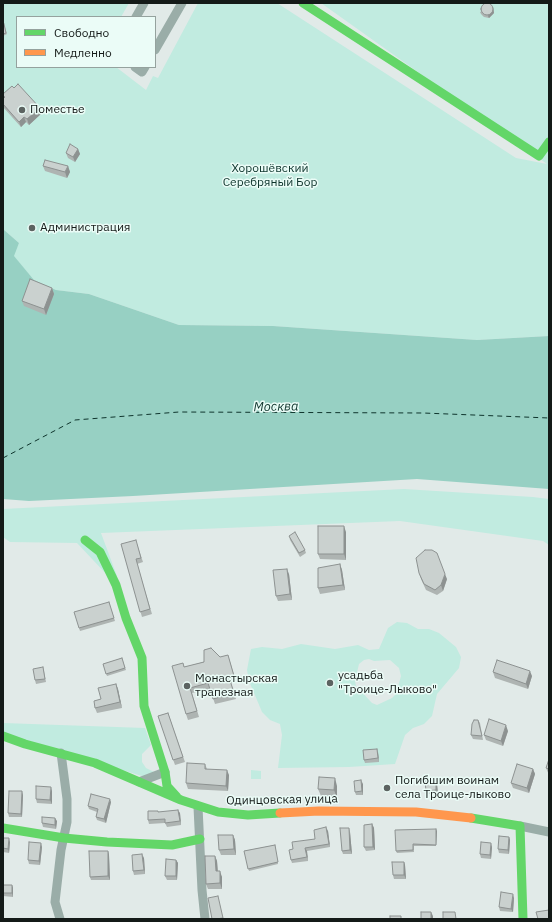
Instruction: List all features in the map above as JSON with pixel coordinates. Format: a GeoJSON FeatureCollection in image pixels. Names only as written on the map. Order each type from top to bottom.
{"type":"FeatureCollection","features":[{"type":"Feature","properties":{"kind":"street"},"geometry":{"type":"LineString","coordinates":[[137,16],[144,3]]}},
{"type":"Feature","properties":{"kind":"street"},"geometry":{"type":"LineString","coordinates":[[156,48],[182,3]]}},
{"type":"Feature","properties":{"kind":"street"},"geometry":{"type":"LineString","coordinates":[[303,3],[475,116],[539,156],[549,142]]}},
{"type":"Feature","properties":{"kind":"street"},"geometry":{"type":"LineString","coordinates":[[136,68],[142,72],[144,68]]}},
{"type":"Feature","properties":{"kind":"street"},"geometry":{"type":"LineString","coordinates":[[85,540],[100,552],[116,585],[126,618],[142,658],[144,706],[165,772],[167,786],[173,795],[181,800]]}},
{"type":"Feature","properties":{"kind":"street","name":"Одинцовская улица"},"geometry":{"type":"LineString","coordinates":[[3,736],[25,744],[95,763],[198,807],[218,812],[248,815],[334,811],[416,812],[467,817],[549,832]]}},
{"type":"Feature","properties":{"kind":"street"},"geometry":{"type":"LineString","coordinates":[[60,919],[55,902],[61,850],[67,822],[67,799],[61,753]]}},
{"type":"Feature","properties":{"kind":"street"},"geometry":{"type":"LineString","coordinates":[[139,782],[165,772]]}},
{"type":"Feature","properties":{"kind":"street"},"geometry":{"type":"LineString","coordinates":[[198,807],[205,919]]}},
{"type":"Feature","properties":{"kind":"street"},"geometry":{"type":"LineString","coordinates":[[520,826],[523,919]]}},
{"type":"Feature","properties":{"kind":"street"},"geometry":{"type":"LineString","coordinates":[[3,828],[64,838],[172,845],[200,839]]}},
{"type":"Feature","properties":{"kind":"green space","name":"Хорошёвский Серебряный Бор"},"geometry":{"type":"Polygon","coordinates":[[[3,3],[129,3],[122,16],[16,16],[16,68],[117,68],[146,90],[153,76],[158,78],[198,3],[277,3],[516,158],[547,164],[321,3],[549,3],[549,336],[477,340],[273,326],[179,325],[89,294],[56,290],[34,280],[13,256],[19,243],[3,229],[3,3]]]}},
{"type":"Feature","properties":{"kind":"green space"},"geometry":{"type":"Polygon","coordinates":[[[404,489],[549,499],[549,545],[543,541],[400,521],[101,533],[117,576],[109,577],[77,543],[10,542],[3,537],[3,509],[404,489]]]}},
{"type":"Feature","properties":{"kind":"green space"},"geometry":{"type":"Polygon","coordinates":[[[397,622],[407,623],[418,629],[429,629],[439,633],[456,647],[461,657],[459,668],[437,694],[432,716],[424,724],[413,728],[405,735],[395,764],[349,767],[278,768],[282,735],[280,724],[270,720],[262,712],[249,681],[247,670],[251,649],[262,647],[282,649],[301,644],[335,649],[358,645],[369,650],[379,649],[388,628],[397,622]],[[369,659],[364,660],[359,664],[355,681],[356,686],[372,703],[377,705],[392,698],[396,694],[401,676],[399,668],[390,660],[374,661],[369,659]]]}},
{"type":"Feature","properties":{"kind":"green space"},"geometry":{"type":"Polygon","coordinates":[[[3,723],[145,728],[151,745],[142,754],[142,762],[146,768],[154,772],[145,777],[3,733],[3,723]]]}},
{"type":"Feature","properties":{"kind":"green space"},"geometry":{"type":"Polygon","coordinates":[[[251,770],[261,771],[261,779],[251,779],[251,770]]]}},
{"type":"Feature","properties":{"kind":"water","name":"Москва"},"geometry":{"type":"Polygon","coordinates":[[[3,229],[19,243],[14,256],[34,280],[56,290],[89,294],[179,325],[273,326],[477,340],[549,336],[549,489],[417,479],[133,496],[29,501],[3,499],[3,229]]]}},
{"type":"Feature","properties":{"kind":"building"},"geometry":{"type":"Polygon","coordinates":[[[489,3],[492,4],[492,14],[485,15],[482,14],[481,7],[482,4],[489,3]]]}},
{"type":"Feature","properties":{"kind":"building"},"geometry":{"type":"Polygon","coordinates":[[[4,24],[6,33],[3,34],[3,25],[4,24]]]}},
{"type":"Feature","properties":{"kind":"building","name":"Поместье"},"geometry":{"type":"Polygon","coordinates":[[[18,84],[40,108],[27,119],[24,117],[19,122],[3,104],[3,99],[5,97],[3,94],[12,86],[14,88],[18,84]]]}},
{"type":"Feature","properties":{"kind":"building"},"geometry":{"type":"Polygon","coordinates":[[[70,144],[78,149],[73,157],[66,153],[70,144]]]}},
{"type":"Feature","properties":{"kind":"building"},"geometry":{"type":"Polygon","coordinates":[[[45,160],[68,166],[65,172],[43,166],[45,160]]]}},
{"type":"Feature","properties":{"kind":"building"},"geometry":{"type":"Polygon","coordinates":[[[30,279],[52,288],[44,309],[22,301],[30,279]]]}},
{"type":"Feature","properties":{"kind":"building"},"geometry":{"type":"Polygon","coordinates":[[[318,526],[344,526],[344,554],[318,554],[318,526]]]}},
{"type":"Feature","properties":{"kind":"building"},"geometry":{"type":"Polygon","coordinates":[[[295,532],[305,550],[299,553],[289,536],[295,532]]]}},
{"type":"Feature","properties":{"kind":"building"},"geometry":{"type":"Polygon","coordinates":[[[136,540],[141,558],[136,559],[150,609],[140,612],[121,544],[136,540]]]}},
{"type":"Feature","properties":{"kind":"building"},"geometry":{"type":"Polygon","coordinates":[[[425,550],[432,550],[437,553],[445,574],[441,585],[435,590],[424,584],[419,573],[416,558],[425,550]]]}},
{"type":"Feature","properties":{"kind":"building"},"geometry":{"type":"Polygon","coordinates":[[[340,564],[343,585],[318,588],[318,568],[340,564]]]}},
{"type":"Feature","properties":{"kind":"building"},"geometry":{"type":"Polygon","coordinates":[[[287,569],[290,594],[276,596],[273,570],[287,569]]]}},
{"type":"Feature","properties":{"kind":"building"},"geometry":{"type":"Polygon","coordinates":[[[109,602],[114,618],[79,628],[74,612],[109,602]]]}},
{"type":"Feature","properties":{"kind":"building"},"geometry":{"type":"Polygon","coordinates":[[[211,648],[220,657],[228,655],[234,676],[229,677],[234,693],[213,699],[208,683],[190,688],[197,711],[186,714],[172,666],[183,663],[184,667],[204,662],[204,650],[211,648]]]}},
{"type":"Feature","properties":{"kind":"building"},"geometry":{"type":"Polygon","coordinates":[[[122,658],[125,668],[106,674],[103,664],[122,658]]]}},
{"type":"Feature","properties":{"kind":"building"},"geometry":{"type":"Polygon","coordinates":[[[497,660],[530,671],[526,684],[493,672],[497,660]]]}},
{"type":"Feature","properties":{"kind":"building"},"geometry":{"type":"Polygon","coordinates":[[[43,667],[45,679],[35,680],[33,669],[43,667]]]}},
{"type":"Feature","properties":{"kind":"building"},"geometry":{"type":"Polygon","coordinates":[[[116,684],[120,702],[95,708],[94,701],[101,699],[98,688],[116,684]]]}},
{"type":"Feature","properties":{"kind":"building"},"geometry":{"type":"Polygon","coordinates":[[[168,713],[183,757],[173,760],[158,716],[168,713]]]}},
{"type":"Feature","properties":{"kind":"building"},"geometry":{"type":"Polygon","coordinates":[[[489,719],[506,725],[501,741],[484,735],[489,719]]]}},
{"type":"Feature","properties":{"kind":"building"},"geometry":{"type":"Polygon","coordinates":[[[474,720],[478,720],[482,736],[471,735],[474,720]]]}},
{"type":"Feature","properties":{"kind":"building"},"geometry":{"type":"Polygon","coordinates":[[[377,749],[378,758],[364,760],[363,750],[377,749]]]}},
{"type":"Feature","properties":{"kind":"building"},"geometry":{"type":"Polygon","coordinates":[[[549,759],[549,769],[546,768],[549,759]]]}},
{"type":"Feature","properties":{"kind":"building"},"geometry":{"type":"Polygon","coordinates":[[[187,763],[205,764],[205,769],[227,770],[226,786],[186,783],[187,763]]]}},
{"type":"Feature","properties":{"kind":"building"},"geometry":{"type":"Polygon","coordinates":[[[517,764],[533,769],[527,788],[511,783],[517,764]]]}},
{"type":"Feature","properties":{"kind":"building"},"geometry":{"type":"Polygon","coordinates":[[[319,777],[335,778],[334,790],[318,789],[319,777]]]}},
{"type":"Feature","properties":{"kind":"building"},"geometry":{"type":"Polygon","coordinates":[[[361,780],[362,791],[355,792],[354,781],[361,780]]]}},
{"type":"Feature","properties":{"kind":"building"},"geometry":{"type":"Polygon","coordinates":[[[425,781],[436,781],[436,790],[426,791],[425,781]]]}},
{"type":"Feature","properties":{"kind":"building"},"geometry":{"type":"Polygon","coordinates":[[[36,786],[51,787],[50,800],[36,799],[36,786]]]}},
{"type":"Feature","properties":{"kind":"building"},"geometry":{"type":"Polygon","coordinates":[[[9,791],[22,791],[21,814],[8,813],[9,791]]]}},
{"type":"Feature","properties":{"kind":"building"},"geometry":{"type":"Polygon","coordinates":[[[91,794],[110,799],[104,819],[96,817],[98,809],[88,806],[91,794]]]}},
{"type":"Feature","properties":{"kind":"building"},"geometry":{"type":"Polygon","coordinates":[[[178,810],[180,821],[165,823],[165,819],[148,820],[148,811],[158,812],[178,810]]]}},
{"type":"Feature","properties":{"kind":"building"},"geometry":{"type":"Polygon","coordinates":[[[42,817],[55,818],[55,825],[42,823],[42,817]]]}},
{"type":"Feature","properties":{"kind":"building"},"geometry":{"type":"Polygon","coordinates":[[[372,824],[373,847],[364,847],[364,825],[372,824]]]}},
{"type":"Feature","properties":{"kind":"building"},"geometry":{"type":"Polygon","coordinates":[[[326,827],[329,844],[305,848],[307,857],[291,860],[289,850],[293,849],[292,842],[315,839],[314,830],[326,827]]]}},
{"type":"Feature","properties":{"kind":"building"},"geometry":{"type":"Polygon","coordinates":[[[340,828],[349,828],[350,850],[342,851],[340,828]]]}},
{"type":"Feature","properties":{"kind":"building"},"geometry":{"type":"Polygon","coordinates":[[[436,829],[436,845],[413,844],[413,850],[396,851],[395,830],[436,829]]]}},
{"type":"Feature","properties":{"kind":"building"},"geometry":{"type":"Polygon","coordinates":[[[218,835],[233,835],[234,849],[219,850],[218,835]]]}},
{"type":"Feature","properties":{"kind":"building"},"geometry":{"type":"Polygon","coordinates":[[[499,836],[509,837],[508,850],[498,849],[499,836]]]}},
{"type":"Feature","properties":{"kind":"building"},"geometry":{"type":"Polygon","coordinates":[[[3,838],[9,838],[8,849],[3,848],[3,838]]]}},
{"type":"Feature","properties":{"kind":"building"},"geometry":{"type":"Polygon","coordinates":[[[29,842],[41,843],[39,861],[28,860],[29,842]]]}},
{"type":"Feature","properties":{"kind":"building"},"geometry":{"type":"Polygon","coordinates":[[[481,842],[491,843],[490,855],[480,854],[481,842]]]}},
{"type":"Feature","properties":{"kind":"building"},"geometry":{"type":"Polygon","coordinates":[[[275,845],[278,862],[248,869],[244,851],[275,845]]]}},
{"type":"Feature","properties":{"kind":"building"},"geometry":{"type":"Polygon","coordinates":[[[89,851],[108,851],[108,876],[90,877],[89,851]]]}},
{"type":"Feature","properties":{"kind":"building"},"geometry":{"type":"Polygon","coordinates":[[[142,854],[144,870],[133,871],[132,855],[142,854]]]}},
{"type":"Feature","properties":{"kind":"building"},"geometry":{"type":"Polygon","coordinates":[[[205,856],[215,856],[216,871],[220,871],[220,883],[206,884],[205,856]]]}},
{"type":"Feature","properties":{"kind":"building"},"geometry":{"type":"Polygon","coordinates":[[[166,859],[176,860],[176,876],[165,876],[166,859]]]}},
{"type":"Feature","properties":{"kind":"building"},"geometry":{"type":"Polygon","coordinates":[[[392,862],[404,862],[404,875],[393,875],[392,862]]]}},
{"type":"Feature","properties":{"kind":"building"},"geometry":{"type":"Polygon","coordinates":[[[3,885],[12,885],[12,893],[3,893],[3,885]]]}},
{"type":"Feature","properties":{"kind":"building"},"geometry":{"type":"Polygon","coordinates":[[[501,892],[513,894],[511,909],[499,907],[501,892]]]}},
{"type":"Feature","properties":{"kind":"building"},"geometry":{"type":"Polygon","coordinates":[[[218,896],[223,918],[212,919],[208,898],[218,896]]]}},
{"type":"Feature","properties":{"kind":"building"},"geometry":{"type":"Polygon","coordinates":[[[549,910],[549,919],[538,919],[536,912],[549,910]]]}},
{"type":"Feature","properties":{"kind":"building"},"geometry":{"type":"Polygon","coordinates":[[[421,912],[431,912],[431,919],[421,919],[421,912]]]}},
{"type":"Feature","properties":{"kind":"building"},"geometry":{"type":"Polygon","coordinates":[[[443,912],[455,912],[456,919],[443,919],[443,912]]]}},
{"type":"Feature","properties":{"kind":"building"},"geometry":{"type":"Polygon","coordinates":[[[390,916],[401,916],[401,919],[390,919],[390,916]]]}},
{"type":"Feature","properties":{"kind":"ferry route"},"geometry":{"type":"LineString","coordinates":[[3,458],[75,420],[179,412],[423,413],[549,418]]}},
{"type":"Feature","properties":{"kind":"traffic: fast"},"geometry":{"type":"LineString","coordinates":[[303,3],[539,156],[549,142]]}},
{"type":"Feature","properties":{"kind":"traffic: fast"},"geometry":{"type":"LineString","coordinates":[[85,540],[100,552],[116,585],[126,618],[142,658],[144,706],[165,772],[167,786],[177,797]]}},
{"type":"Feature","properties":{"kind":"traffic: fast"},"geometry":{"type":"LineString","coordinates":[[3,736],[25,744],[95,763],[181,800],[218,812],[248,815],[280,813]]}},
{"type":"Feature","properties":{"kind":"traffic: fast"},"geometry":{"type":"LineString","coordinates":[[471,818],[520,826],[523,919]]}},
{"type":"Feature","properties":{"kind":"traffic: fast"},"geometry":{"type":"LineString","coordinates":[[3,828],[64,838],[107,842],[172,845],[200,839]]}},
{"type":"Feature","properties":{"kind":"traffic: slow"},"geometry":{"type":"LineString","coordinates":[[280,813],[319,811],[416,812],[471,818]]}},
{"type":"Feature","properties":{"kind":"place","name":"Поместье"},"geometry":{"type":"Point","coordinates":[22,110]}},
{"type":"Feature","properties":{"kind":"place","name":"Администрация"},"geometry":{"type":"Point","coordinates":[32,228]}},
{"type":"Feature","properties":{"kind":"place","name":"усадьба \"Троице-Лыково\""},"geometry":{"type":"Point","coordinates":[330,683]}},
{"type":"Feature","properties":{"kind":"place","name":"Монастырская трапезная"},"geometry":{"type":"Point","coordinates":[187,686]}},
{"type":"Feature","properties":{"kind":"place","name":"Погибшим воинам села Троице-лыково"},"geometry":{"type":"Point","coordinates":[387,788]}}]}
